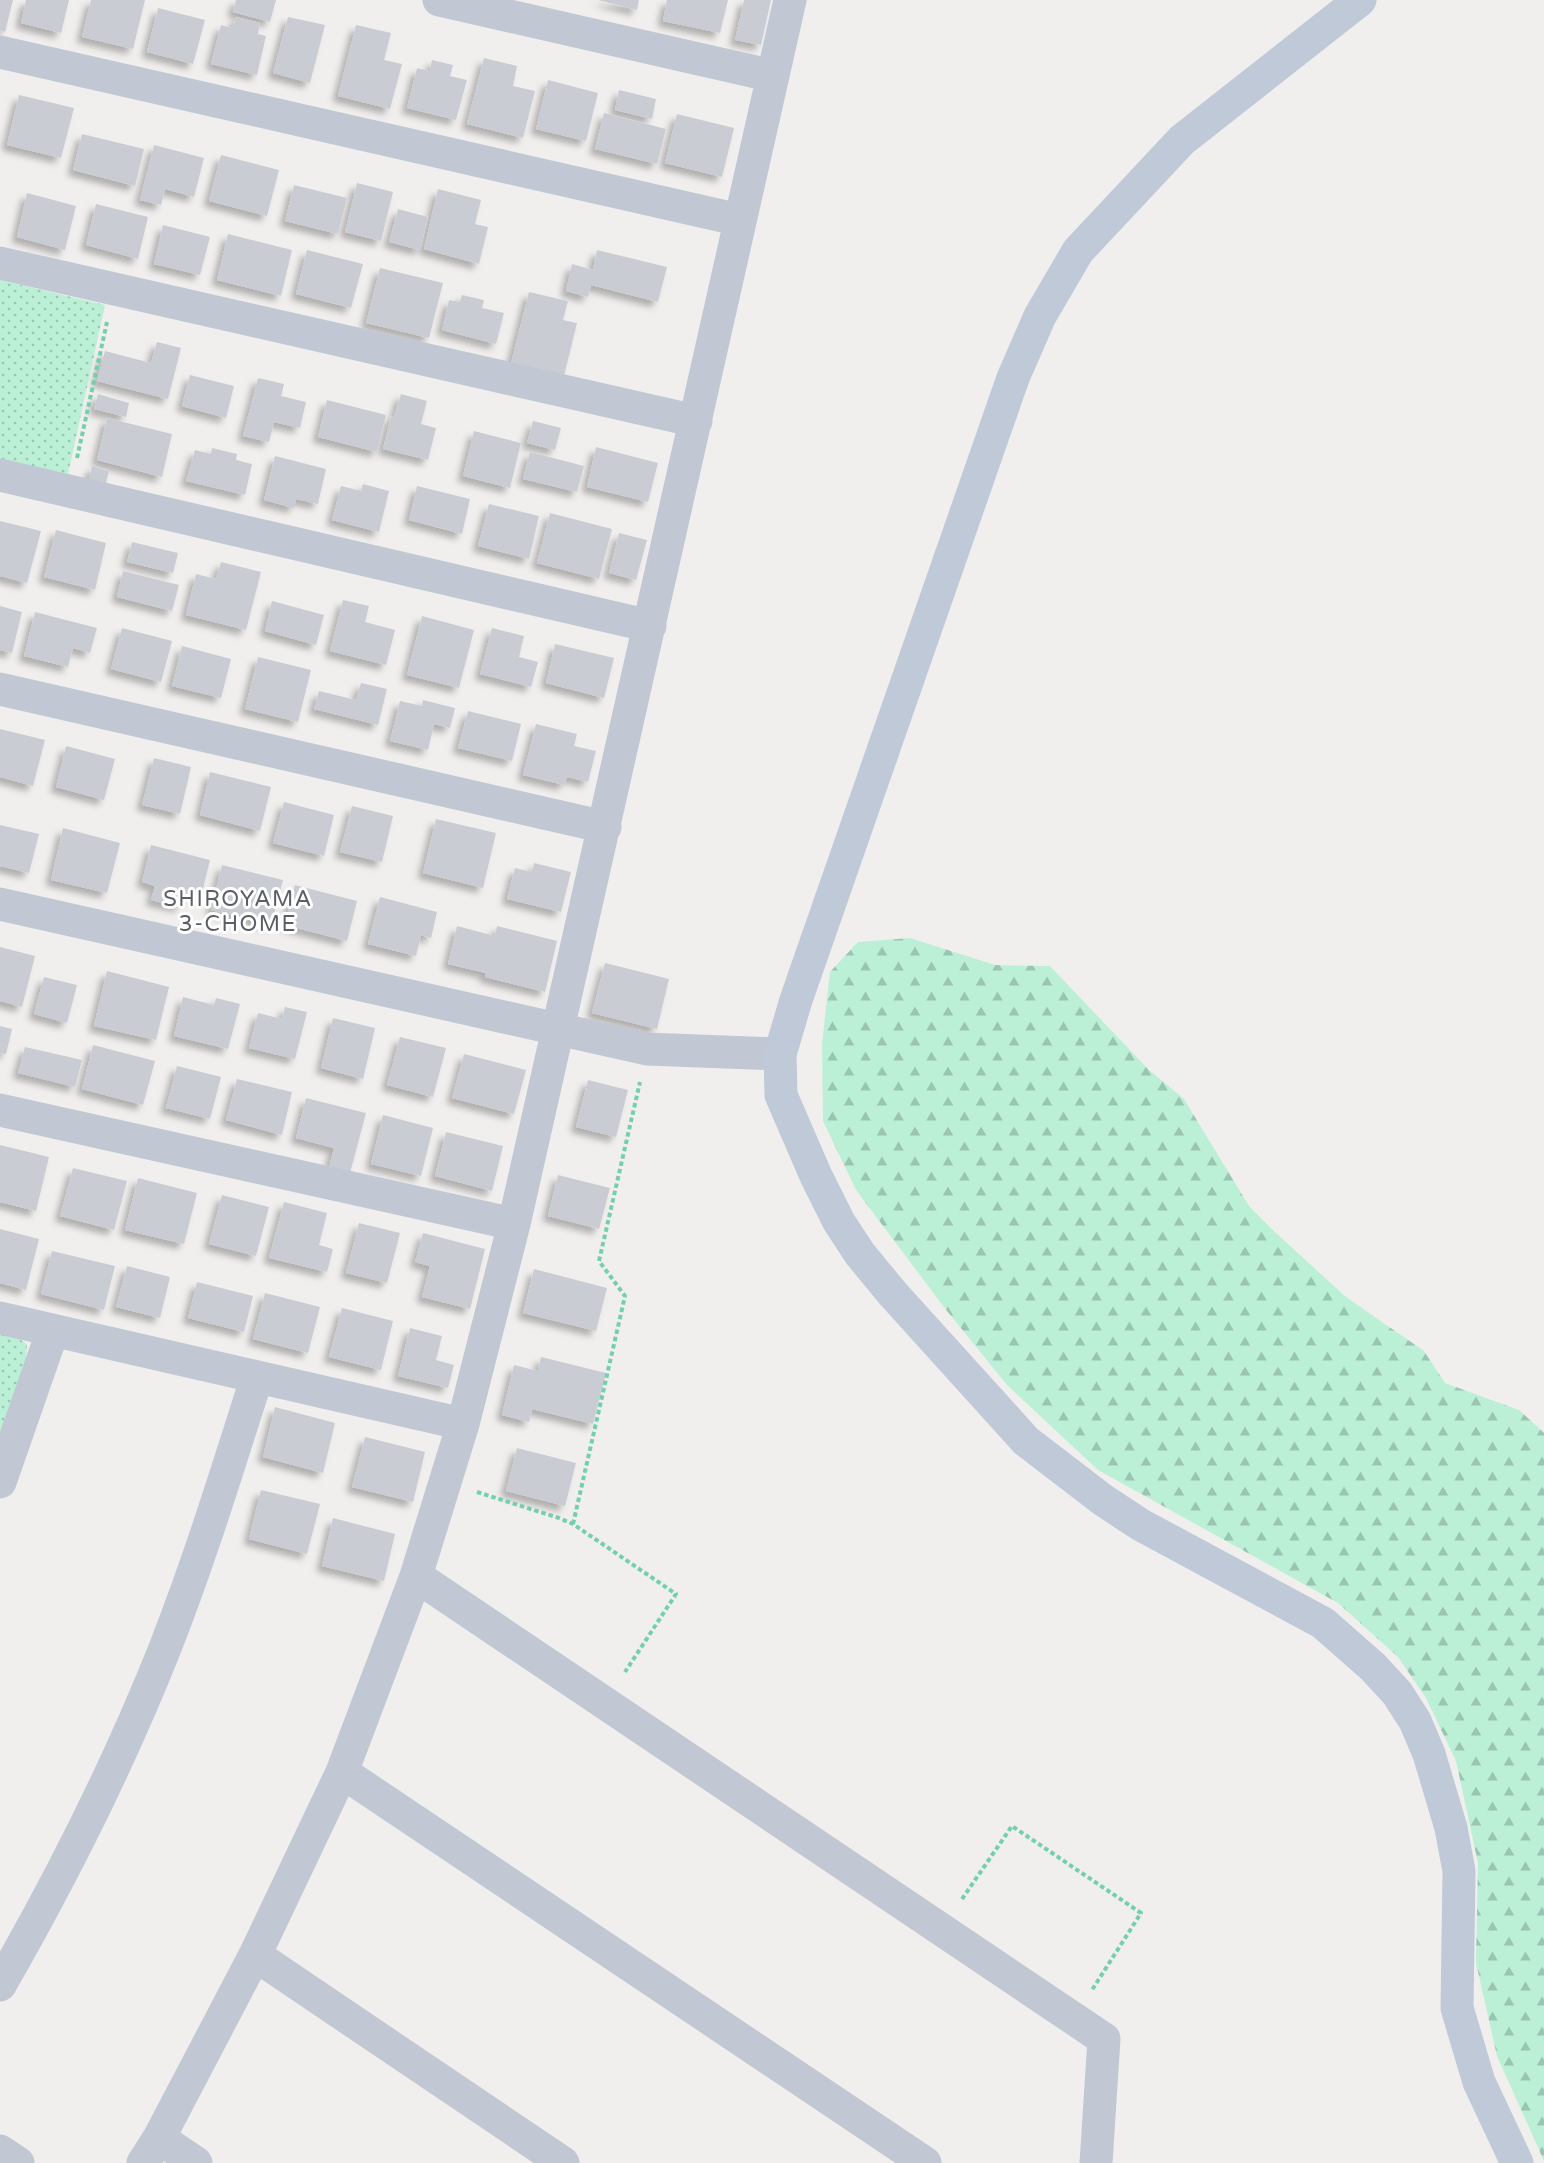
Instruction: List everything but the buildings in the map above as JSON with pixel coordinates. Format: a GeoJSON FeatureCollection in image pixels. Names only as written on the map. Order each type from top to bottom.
{"type":"FeatureCollection","features":[{"type":"Feature","properties":{"kind":"street"},"geometry":{"type":"LineString","coordinates":[[439,0],[773,76]]}},
{"type":"Feature","properties":{"kind":"street"},"geometry":{"type":"LineString","coordinates":[[196,2163],[151,2150],[255,1955],[342,1772],[416,1576],[463,1424],[514,1224],[790,0]]}},
{"type":"Feature","properties":{"kind":"street"},"geometry":{"type":"LineString","coordinates":[[1360,0],[1182,140],[1078,251],[1040,316],[1013,378],[811,956],[780,1054],[781,1095],[816,1176],[839,1222],[860,1254],[892,1294],[1026,1441],[1103,1500],[1141,1525],[1323,1623],[1373,1666],[1397,1693],[1415,1721],[1429,1754],[1451,1828],[1459,1871],[1457,2008],[1479,2082],[1517,2163]]}},
{"type":"Feature","properties":{"kind":"street"},"geometry":{"type":"LineString","coordinates":[[0,52],[740,220]]}},
{"type":"Feature","properties":{"kind":"street"},"geometry":{"type":"LineString","coordinates":[[0,263],[696,421]]}},
{"type":"Feature","properties":{"kind":"street"},"geometry":{"type":"LineString","coordinates":[[0,475],[650,626]]}},
{"type":"Feature","properties":{"kind":"street"},"geometry":{"type":"LineString","coordinates":[[0,689],[604,827]]}},
{"type":"Feature","properties":{"kind":"street"},"geometry":{"type":"LineString","coordinates":[[0,904],[647,1049],[780,1054]]}},
{"type":"Feature","properties":{"kind":"street"},"geometry":{"type":"LineString","coordinates":[[0,1110],[514,1224]]}},
{"type":"Feature","properties":{"kind":"street"},"geometry":{"type":"LineString","coordinates":[[0,1318],[463,1424]]}},
{"type":"Feature","properties":{"kind":"street"},"geometry":{"type":"LineString","coordinates":[[0,1482],[36,1383],[52,1330]]}},
{"type":"Feature","properties":{"kind":"street"},"geometry":{"type":"LineString","coordinates":[[0,1985],[78,1841],[165,1648],[199,1557],[257,1377]]}},
{"type":"Feature","properties":{"kind":"street"},"geometry":{"type":"LineString","coordinates":[[416,1576],[1104,2039],[1096,2163]]}},
{"type":"Feature","properties":{"kind":"street"},"geometry":{"type":"LineString","coordinates":[[342,1772],[925,2163]]}},
{"type":"Feature","properties":{"kind":"street"},"geometry":{"type":"LineString","coordinates":[[255,1955],[563,2163]]}},
{"type":"Feature","properties":{"kind":"street"},"geometry":{"type":"LineString","coordinates":[[0,2151],[18,2163]]}},
{"type":"Feature","properties":{"kind":"path"},"geometry":{"type":"LineString","coordinates":[[70,492],[115,289]]}},
{"type":"Feature","properties":{"kind":"path"},"geometry":{"type":"LineString","coordinates":[[573,1524],[625,1296],[599,1261],[647,1049]]}},
{"type":"Feature","properties":{"kind":"path"},"geometry":{"type":"LineString","coordinates":[[445,1482],[573,1524],[676,1594],[604,1703]]}},
{"type":"Feature","properties":{"kind":"path"},"geometry":{"type":"LineString","coordinates":[[941,1930],[1012,1826],[1141,1914],[1073,2019]]}},
{"type":"Feature","properties":{"kind":"green space"},"geometry":{"type":"Polygon","coordinates":[[[0,280],[105,305],[68,474],[0,460],[0,280]]]}},
{"type":"Feature","properties":{"kind":"green space"},"geometry":{"type":"Polygon","coordinates":[[[910,938],[995,965],[1050,966],[1148,1069],[1184,1099],[1249,1206],[1277,1234],[1346,1297],[1424,1351],[1445,1383],[1519,1410],[1544,1433],[1544,2161],[1497,2056],[1476,1963],[1478,1863],[1456,1761],[1426,1698],[1398,1657],[1338,1603],[1098,1470],[1007,1385],[947,1311],[856,1190],[823,1121],[822,1044],[830,972],[858,942],[910,938]]]}},
{"type":"Feature","properties":{"kind":"green space"},"geometry":{"type":"Polygon","coordinates":[[[0,1334],[19,1339],[27,1344],[26,1362],[0,1435],[0,1334]]]}},
{"type":"Feature","properties":{"kind":"district","name":"SHIROYAMA 3-CHOME"},"geometry":{"type":"Point","coordinates":[238,912]}}]}
